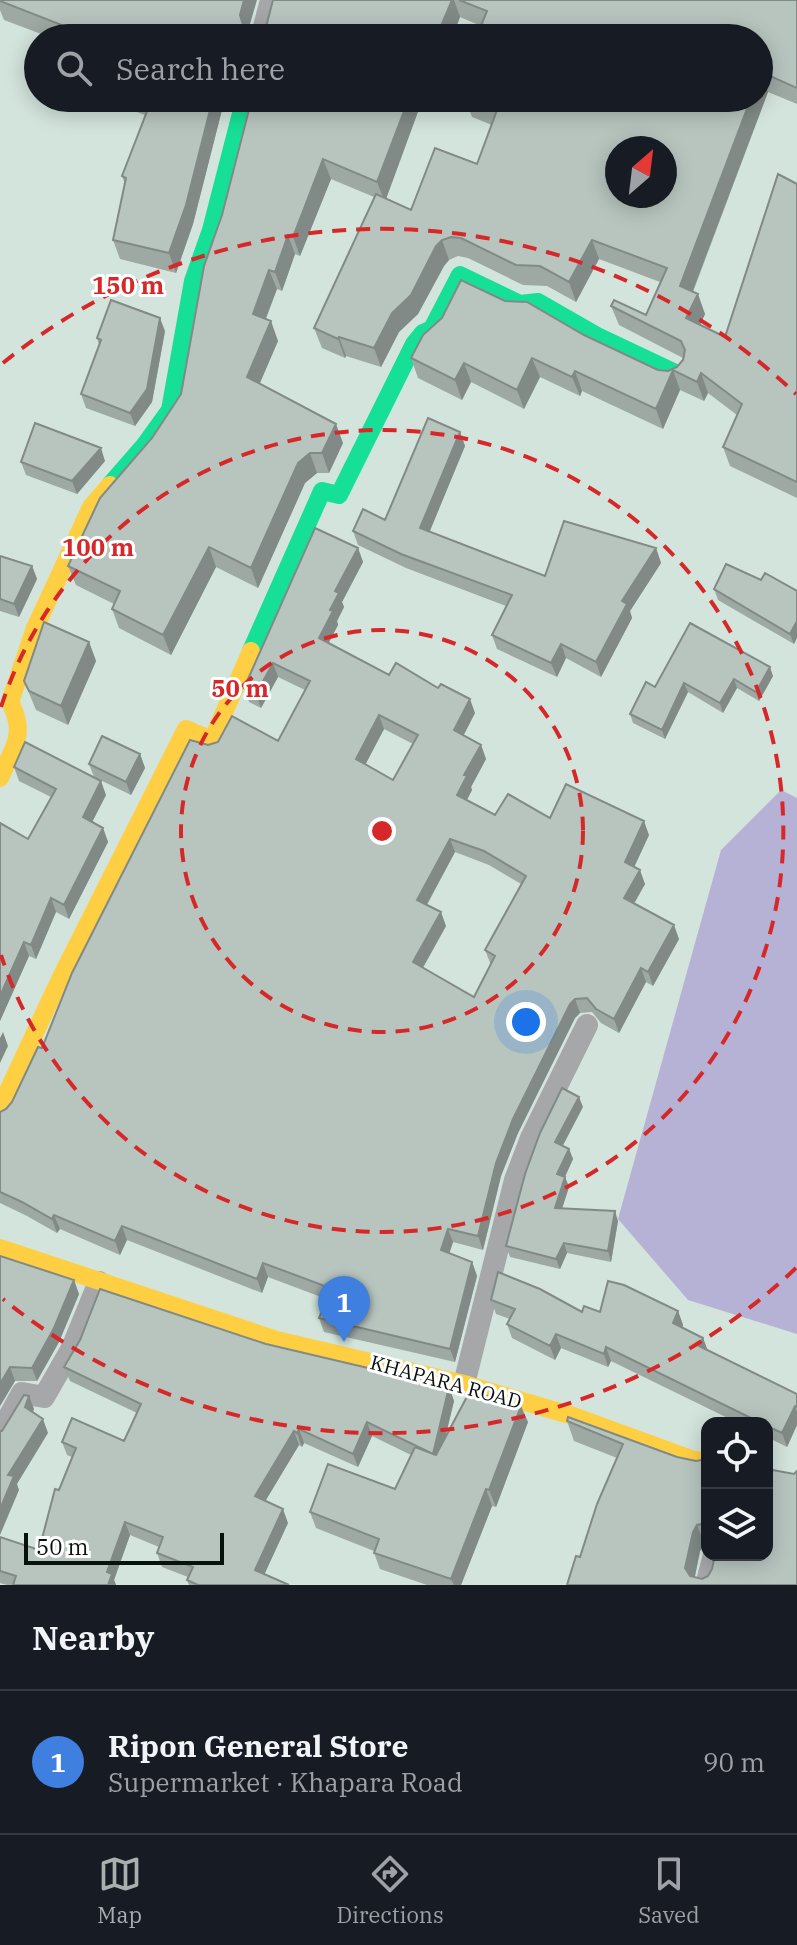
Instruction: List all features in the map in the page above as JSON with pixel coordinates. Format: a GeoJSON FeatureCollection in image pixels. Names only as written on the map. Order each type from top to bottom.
{"type":"FeatureCollection","features":[{"type":"Feature","properties":{"kind":"street"},"geometry":{"type":"LineString","coordinates":[[265,24],[271,0]]}},
{"type":"Feature","properties":{"kind":"street"},"geometry":{"type":"LineString","coordinates":[[0,778],[17,739],[19,719],[10,702],[35,628],[67,558],[91,507],[144,446],[170,410],[193,281],[211,230],[241,112]]}},
{"type":"Feature","properties":{"kind":"street"},"geometry":{"type":"LineString","coordinates":[[0,1108],[60,979],[186,729],[212,740],[322,491],[339,495],[414,344],[423,333],[432,329],[460,275],[520,304],[538,302],[599,337],[673,372]]}},
{"type":"Feature","properties":{"kind":"street"},"geometry":{"type":"LineString","coordinates":[[464,1384],[515,1180],[531,1138],[587,1025]]}},
{"type":"Feature","properties":{"kind":"street","name":"KHAPARA ROAD"},"geometry":{"type":"LineString","coordinates":[[0,1248],[277,1340],[464,1384],[573,1416],[701,1460]]}},
{"type":"Feature","properties":{"kind":"street"},"geometry":{"type":"LineString","coordinates":[[0,1433],[22,1393],[44,1397],[72,1348],[99,1282]]}},
{"type":"Feature","properties":{"kind":"street"},"geometry":{"type":"LineString","coordinates":[[706,1585],[712,1561]]}},
{"type":"Feature","properties":{"kind":"shaded area"},"geometry":{"type":"Polygon","coordinates":[[[781,790],[797,798],[797,1334],[688,1300],[618,1219],[721,850],[781,790]]]}},
{"type":"Feature","properties":{"kind":"building"},"geometry":{"type":"Polygon","coordinates":[[[244,0],[240,15],[243,24],[59,24],[0,1],[244,0]]]}},
{"type":"Feature","properties":{"kind":"building"},"geometry":{"type":"Polygon","coordinates":[[[273,0],[452,0],[442,24],[266,24],[273,0]]]}},
{"type":"Feature","properties":{"kind":"building"},"geometry":{"type":"Polygon","coordinates":[[[459,0],[797,0],[797,88],[773,77],[773,24],[482,24],[487,11],[459,0]]]}},
{"type":"Feature","properties":{"kind":"building"},"geometry":{"type":"Polygon","coordinates":[[[147,112],[209,112],[186,205],[169,253],[113,240],[126,178],[122,176],[147,112]]]}},
{"type":"Feature","properties":{"kind":"building"},"geometry":{"type":"Polygon","coordinates":[[[248,112],[404,112],[377,182],[323,159],[293,237],[288,235],[275,272],[269,270],[253,314],[271,321],[247,377],[336,424],[322,453],[310,453],[298,463],[251,568],[209,547],[163,635],[112,609],[120,591],[68,566],[100,498],[152,438],[181,394],[204,266],[222,215],[248,112]]]}},
{"type":"Feature","properties":{"kind":"building"},"geometry":{"type":"Polygon","coordinates":[[[496,112],[746,112],[680,286],[698,294],[686,318],[725,337],[778,174],[797,184],[797,482],[723,447],[742,404],[701,373],[697,382],[673,370],[656,409],[575,371],[572,377],[532,358],[517,390],[464,363],[455,380],[411,358],[423,335],[442,318],[461,280],[505,301],[527,302],[584,335],[658,370],[668,371],[677,367],[683,360],[685,350],[681,341],[611,306],[614,300],[646,315],[667,268],[592,240],[569,282],[540,266],[516,265],[461,238],[451,237],[436,246],[411,295],[392,313],[374,348],[338,339],[314,328],[376,194],[411,210],[435,148],[477,164],[496,112]]]}},
{"type":"Feature","properties":{"kind":"building"},"geometry":{"type":"Polygon","coordinates":[[[111,300],[160,318],[147,389],[130,413],[81,394],[101,340],[97,338],[111,300]]]}},
{"type":"Feature","properties":{"kind":"building"},"geometry":{"type":"Polygon","coordinates":[[[428,418],[460,432],[420,528],[545,576],[564,521],[656,548],[622,601],[627,604],[596,662],[561,644],[551,663],[492,635],[512,595],[401,554],[353,531],[363,509],[385,520],[428,418]]]}},
{"type":"Feature","properties":{"kind":"building"},"geometry":{"type":"Polygon","coordinates":[[[35,423],[101,448],[72,481],[21,462],[35,423]]]}},
{"type":"Feature","properties":{"kind":"building"},"geometry":{"type":"Polygon","coordinates":[[[315,528],[358,548],[335,591],[339,593],[330,610],[333,611],[319,638],[389,675],[396,663],[438,688],[441,684],[470,699],[454,730],[481,745],[457,795],[495,815],[508,794],[550,818],[566,784],[644,821],[625,862],[640,870],[624,898],[674,925],[648,972],[641,968],[614,1019],[596,1009],[587,998],[575,999],[570,1004],[513,1119],[496,1163],[478,1236],[448,1229],[441,1250],[472,1262],[450,1349],[319,1318],[327,1300],[321,1298],[325,1286],[263,1263],[257,1279],[122,1226],[115,1241],[54,1215],[52,1219],[0,1192],[0,1112],[12,1102],[38,1047],[42,1048],[72,973],[190,740],[208,745],[218,742],[232,716],[278,741],[310,681],[273,663],[256,694],[244,688],[315,528]],[[379,715],[356,759],[393,780],[418,735],[379,715]],[[450,839],[417,900],[441,912],[413,962],[474,997],[495,956],[485,950],[526,876],[484,851],[450,839]]]}},
{"type":"Feature","properties":{"kind":"building"},"geometry":{"type":"Polygon","coordinates":[[[0,556],[32,566],[14,604],[0,599],[0,556]]]}},
{"type":"Feature","properties":{"kind":"building"},"geometry":{"type":"Polygon","coordinates":[[[726,564],[761,580],[765,573],[797,591],[797,621],[790,634],[714,589],[726,564]]]}},
{"type":"Feature","properties":{"kind":"building"},"geometry":{"type":"Polygon","coordinates":[[[44,622],[89,642],[61,706],[29,691],[24,681],[44,622]]]}},
{"type":"Feature","properties":{"kind":"building"},"geometry":{"type":"Polygon","coordinates":[[[690,623],[770,667],[756,692],[734,679],[720,703],[684,683],[662,730],[630,714],[646,682],[655,687],[690,623]]]}},
{"type":"Feature","properties":{"kind":"building"},"geometry":{"type":"Polygon","coordinates":[[[102,736],[140,754],[126,782],[89,764],[102,736]]]}},
{"type":"Feature","properties":{"kind":"building"},"geometry":{"type":"Polygon","coordinates":[[[25,742],[101,781],[83,817],[103,828],[64,905],[51,898],[31,945],[24,942],[0,996],[0,823],[28,839],[56,789],[14,767],[25,742]]]}},
{"type":"Feature","properties":{"kind":"building"},"geometry":{"type":"Polygon","coordinates":[[[562,1088],[579,1097],[555,1142],[569,1149],[557,1174],[565,1177],[555,1208],[615,1211],[608,1251],[564,1243],[556,1259],[506,1246],[525,1174],[540,1133],[562,1088]]]}},
{"type":"Feature","properties":{"kind":"building"},"geometry":{"type":"Polygon","coordinates":[[[0,1256],[74,1280],[54,1328],[32,1368],[10,1367],[0,1384],[0,1256]]]}},
{"type":"Feature","properties":{"kind":"building"},"geometry":{"type":"Polygon","coordinates":[[[498,1272],[540,1289],[582,1312],[584,1306],[600,1312],[608,1281],[624,1285],[678,1311],[673,1323],[703,1338],[699,1346],[797,1394],[797,1407],[782,1433],[773,1429],[773,1417],[749,1417],[606,1347],[604,1354],[556,1334],[550,1346],[507,1324],[515,1309],[491,1300],[498,1272]]]}},
{"type":"Feature","properties":{"kind":"building"},"geometry":{"type":"Polygon","coordinates":[[[100,1289],[266,1344],[449,1387],[433,1454],[367,1422],[353,1454],[299,1429],[297,1433],[294,1431],[255,1496],[283,1509],[255,1570],[289,1585],[198,1585],[187,1580],[193,1567],[157,1553],[163,1537],[125,1522],[107,1572],[112,1574],[108,1585],[13,1585],[16,1576],[0,1571],[0,1537],[39,1550],[55,1489],[59,1490],[76,1448],[62,1442],[72,1418],[124,1441],[141,1404],[64,1367],[80,1340],[100,1289]]]}},
{"type":"Feature","properties":{"kind":"building"},"geometry":{"type":"Polygon","coordinates":[[[470,1391],[521,1406],[451,1579],[374,1553],[379,1539],[310,1512],[328,1464],[395,1489],[415,1447],[436,1455],[470,1391]]]}},
{"type":"Feature","properties":{"kind":"building"},"geometry":{"type":"Polygon","coordinates":[[[24,1395],[29,1396],[25,1407],[43,1419],[8,1475],[14,1476],[0,1509],[0,1431],[24,1395]]]}},
{"type":"Feature","properties":{"kind":"building"},"geometry":{"type":"Polygon","coordinates":[[[568,1417],[677,1457],[701,1460],[701,1524],[693,1532],[685,1568],[690,1576],[702,1579],[708,1576],[714,1561],[773,1561],[773,1470],[794,1474],[797,1471],[797,1585],[567,1585],[623,1444],[567,1421],[568,1417]]]}},
{"type":"Feature","properties":{"kind":"traffic: fast"},"geometry":{"type":"LineString","coordinates":[[110,485],[170,410],[193,281],[211,230],[241,112]]}},
{"type":"Feature","properties":{"kind":"traffic: fast"},"geometry":{"type":"LineString","coordinates":[[251,651],[322,491],[339,495],[414,344],[423,333],[432,329],[460,275],[520,304],[538,302],[599,337],[673,372]]}},
{"type":"Feature","properties":{"kind":"traffic: slow"},"geometry":{"type":"LineString","coordinates":[[0,778],[18,732],[10,702],[35,628],[91,507],[110,485]]}},
{"type":"Feature","properties":{"kind":"traffic: slow"},"geometry":{"type":"LineString","coordinates":[[0,1108],[60,979],[186,729],[212,740],[251,651]]}},
{"type":"Feature","properties":{"kind":"traffic: slow"},"geometry":{"type":"LineString","coordinates":[[0,1248],[277,1340],[464,1384],[573,1416],[701,1461]]}},
{"type":"Feature","properties":{"kind":"place","name":"Ripon General Store"},"geometry":{"type":"Point","coordinates":[344,1342]}}]}
